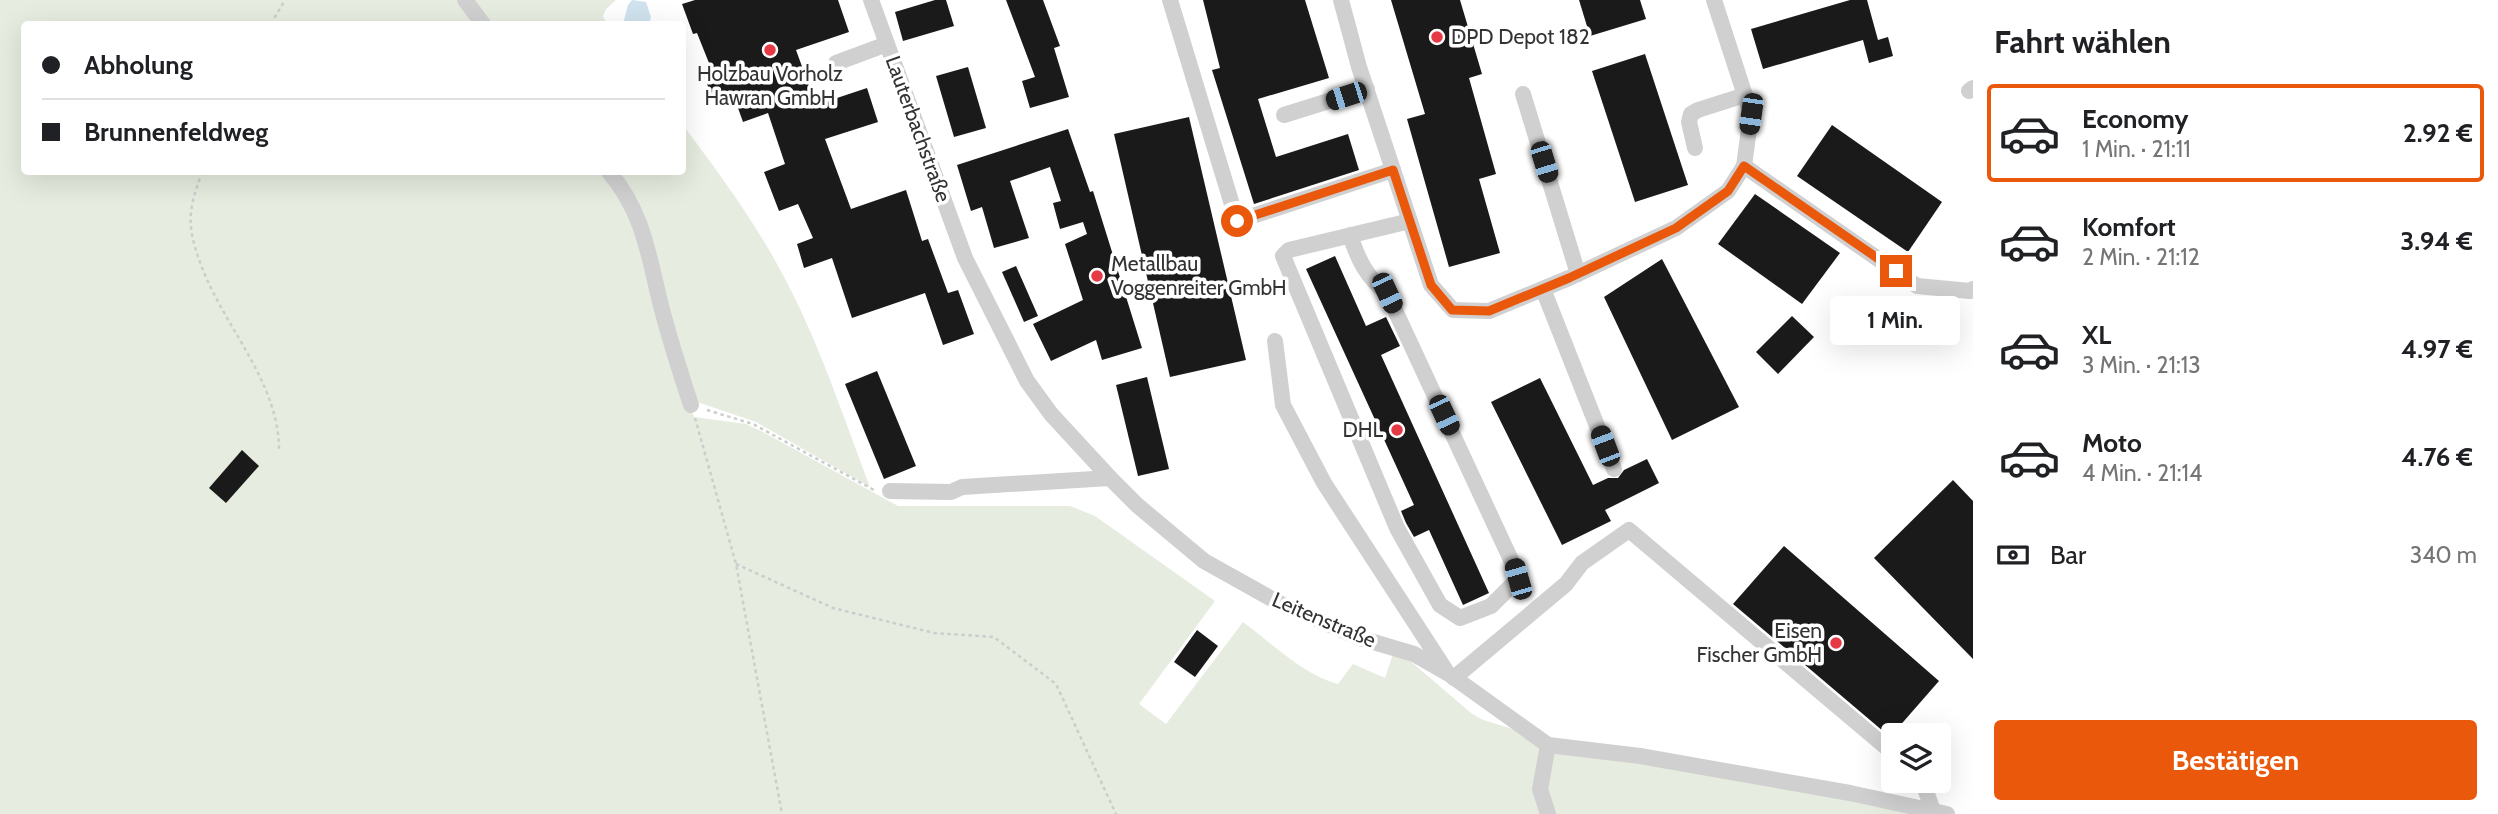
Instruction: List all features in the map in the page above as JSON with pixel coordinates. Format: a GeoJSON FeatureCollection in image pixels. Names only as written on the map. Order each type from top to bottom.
{"type":"FeatureCollection","features":[{"type":"Feature","properties":{"kind":"street"},"geometry":{"type":"LineString","coordinates":[[464,0],[481,21]]}},
{"type":"Feature","properties":{"kind":"street","name":"Lauterbachstraße"},"geometry":{"type":"LineString","coordinates":[[871,0],[965,258]]}},
{"type":"Feature","properties":{"kind":"street"},"geometry":{"type":"LineString","coordinates":[[1170,0],[1237,221],[1393,170]]}},
{"type":"Feature","properties":{"kind":"street"},"geometry":{"type":"LineString","coordinates":[[1341,0],[1431,285],[1452,310],[1489,311],[1578,274],[1676,228],[1728,191],[1744,166],[1751,114],[1714,0]]}},
{"type":"Feature","properties":{"kind":"street"},"geometry":{"type":"LineString","coordinates":[[836,63],[887,44]]}},
{"type":"Feature","properties":{"kind":"street"},"geometry":{"type":"LineString","coordinates":[[1284,115],[1367,89]]}},
{"type":"Feature","properties":{"kind":"street"},"geometry":{"type":"LineString","coordinates":[[1523,94],[1578,274]]}},
{"type":"Feature","properties":{"kind":"street"},"geometry":{"type":"LineString","coordinates":[[1695,148],[1689,122],[1691,114],[1745,95]]}},
{"type":"Feature","properties":{"kind":"street"},"geometry":{"type":"LineString","coordinates":[[1744,166],[1917,286],[1970,291],[1973,289]]}},
{"type":"Feature","properties":{"kind":"street"},"geometry":{"type":"LineString","coordinates":[[611,175],[626,194],[641,224],[674,356],[691,405]]}},
{"type":"Feature","properties":{"kind":"street"},"geometry":{"type":"LineString","coordinates":[[1350,235],[1358,259],[1373,282],[1387,293],[1513,562],[1518,579],[1491,606],[1460,618],[1440,604],[1396,528],[1283,256],[1289,250],[1350,235],[1410,221]]}},
{"type":"Feature","properties":{"kind":"street","name":"Leitenstraße"},"geometry":{"type":"LineString","coordinates":[[965,258],[1027,381],[1051,414],[1137,505],[1205,561],[1281,604],[1360,638],[1414,654],[1451,676],[1548,745],[1640,756],[1850,793],[1940,812]]}},
{"type":"Feature","properties":{"kind":"street"},"geometry":{"type":"LineString","coordinates":[[1543,289],[1614,469]]}},
{"type":"Feature","properties":{"kind":"street"},"geometry":{"type":"LineString","coordinates":[[1276,341],[1283,405],[1324,483],[1451,676],[1566,584],[1582,563],[1629,530],[1881,743]]}},
{"type":"Feature","properties":{"kind":"street"},"geometry":{"type":"LineString","coordinates":[[890,491],[951,492],[962,487],[1110,478]]}},
{"type":"Feature","properties":{"kind":"street"},"geometry":{"type":"LineString","coordinates":[[1548,745],[1540,789],[1548,814]]}},
{"type":"Feature","properties":{"kind":"street"},"geometry":{"type":"LineString","coordinates":[[1929,793],[1940,812]]}},
{"type":"Feature","properties":{"kind":"path"},"geometry":{"type":"LineString","coordinates":[[273,21],[285,0]]}},
{"type":"Feature","properties":{"kind":"path"},"geometry":{"type":"LineString","coordinates":[[201,175],[191,213],[193,242],[212,293],[269,396],[279,437],[279,450]]}},
{"type":"Feature","properties":{"kind":"path"},"geometry":{"type":"LineString","coordinates":[[691,405],[753,424],[870,489],[890,491]]}},
{"type":"Feature","properties":{"kind":"path"},"geometry":{"type":"LineString","coordinates":[[691,405],[736,564],[782,814]]}},
{"type":"Feature","properties":{"kind":"path"},"geometry":{"type":"LineString","coordinates":[[736,564],[832,608],[934,632],[994,637],[1056,684],[1116,814]]}},
{"type":"Feature","properties":{"kind":"shaded area"},"geometry":{"type":"Polygon","coordinates":[[[0,0],[460,0],[475,21],[21,21],[21,175],[605,175],[628,207],[668,346],[694,417],[746,424],[898,506],[1070,506],[1095,516],[1215,601],[1139,704],[1166,724],[1243,622],[1313,674],[1338,684],[1353,664],[1385,678],[1395,648],[1471,713],[1548,745],[1947,814],[0,814],[0,0]]]}},
{"type":"Feature","properties":{"kind":"shaded area"},"geometry":{"type":"Polygon","coordinates":[[[469,0],[616,0],[606,9],[603,16],[606,21],[486,21],[469,0]]]}},
{"type":"Feature","properties":{"kind":"shaded area"},"geometry":{"type":"Polygon","coordinates":[[[686,129],[749,217],[796,300],[870,487],[756,422],[694,401],[616,175],[686,175],[686,129]]]}},
{"type":"Feature","properties":{"kind":"water"},"geometry":{"type":"Polygon","coordinates":[[[632,0],[646,2],[650,21],[624,21],[632,0]]]}},
{"type":"Feature","properties":{"kind":"building"},"geometry":{"type":"Polygon","coordinates":[[[695,0],[838,0],[849,32],[796,50],[816,105],[867,88],[878,122],[825,139],[851,209],[906,190],[922,241],[928,239],[948,293],[958,290],[974,334],[943,345],[925,293],[852,318],[832,258],[804,268],[797,244],[813,238],[798,204],[779,211],[764,172],[785,164],[768,113],[743,122],[733,94],[713,100],[704,76],[713,73],[697,33],[693,34],[682,4],[695,0]]]}},
{"type":"Feature","properties":{"kind":"building"},"geometry":{"type":"Polygon","coordinates":[[[935,0],[946,0],[954,26],[903,41],[895,12],[935,0]]]}},
{"type":"Feature","properties":{"kind":"building"},"geometry":{"type":"Polygon","coordinates":[[[1006,0],[1043,0],[1060,46],[1054,48],[1069,97],[1030,108],[1022,81],[1035,77],[1006,0]]]}},
{"type":"Feature","properties":{"kind":"building"},"geometry":{"type":"Polygon","coordinates":[[[1203,0],[1305,0],[1329,78],[1258,99],[1276,157],[1348,134],[1359,170],[1254,204],[1212,70],[1220,68],[1203,0]]]}},
{"type":"Feature","properties":{"kind":"building"},"geometry":{"type":"Polygon","coordinates":[[[1391,0],[1460,0],[1482,74],[1469,78],[1496,174],[1479,179],[1500,253],[1449,267],[1407,119],[1425,114],[1391,0]]]}},
{"type":"Feature","properties":{"kind":"building","name":"DPD Depot 182"},"geometry":{"type":"Polygon","coordinates":[[[1579,0],[1640,0],[1646,19],[1590,36],[1579,0]]]}},
{"type":"Feature","properties":{"kind":"building"},"geometry":{"type":"Polygon","coordinates":[[[1850,0],[1867,0],[1878,40],[1888,37],[1893,56],[1869,63],[1863,40],[1763,69],[1751,29],[1850,0]]]}},
{"type":"Feature","properties":{"kind":"building"},"geometry":{"type":"Polygon","coordinates":[[[1645,54],[1688,185],[1635,202],[1592,71],[1645,54]]]}},
{"type":"Feature","properties":{"kind":"building"},"geometry":{"type":"Polygon","coordinates":[[[968,67],[986,128],[954,137],[936,76],[968,67]]]}},
{"type":"Feature","properties":{"kind":"building"},"geometry":{"type":"Polygon","coordinates":[[[1189,117],[1246,360],[1170,377],[1114,134],[1189,117]]]}},
{"type":"Feature","properties":{"kind":"building"},"geometry":{"type":"Polygon","coordinates":[[[1832,125],[1942,202],[1908,252],[1797,176],[1832,125]]]}},
{"type":"Feature","properties":{"kind":"building"},"geometry":{"type":"Polygon","coordinates":[[[1068,129],[1090,192],[1093,191],[1142,348],[1102,360],[1096,340],[1051,361],[1033,324],[1083,300],[1065,244],[1087,234],[1083,222],[1060,229],[1053,203],[1061,201],[1050,167],[1010,181],[1029,238],[994,248],[982,207],[971,211],[957,165],[1068,129]]]}},
{"type":"Feature","properties":{"kind":"building"},"geometry":{"type":"Polygon","coordinates":[[[1755,194],[1840,253],[1802,304],[1718,244],[1755,194]]]}},
{"type":"Feature","properties":{"kind":"building","name":"DHL"},"geometry":{"type":"Polygon","coordinates":[[[1335,256],[1366,326],[1386,317],[1400,346],[1381,355],[1489,593],[1463,605],[1429,530],[1414,537],[1406,523],[1401,511],[1414,505],[1306,269],[1335,256]]]}},
{"type":"Feature","properties":{"kind":"building"},"geometry":{"type":"Polygon","coordinates":[[[1662,259],[1739,407],[1672,440],[1604,297],[1662,259]]]}},
{"type":"Feature","properties":{"kind":"building"},"geometry":{"type":"Polygon","coordinates":[[[1016,266],[1038,316],[1024,322],[1002,272],[1016,266]]]}},
{"type":"Feature","properties":{"kind":"building"},"geometry":{"type":"Polygon","coordinates":[[[1792,316],[1814,337],[1778,374],[1756,352],[1792,316]]]}},
{"type":"Feature","properties":{"kind":"building"},"geometry":{"type":"Polygon","coordinates":[[[877,371],[916,466],[884,479],[845,384],[877,371]]]}},
{"type":"Feature","properties":{"kind":"building"},"geometry":{"type":"Polygon","coordinates":[[[1147,377],[1169,469],[1138,476],[1116,385],[1147,377]]]}},
{"type":"Feature","properties":{"kind":"building"},"geometry":{"type":"Polygon","coordinates":[[[1540,378],[1593,485],[1608,478],[1618,478],[1624,470],[1647,459],[1659,483],[1605,510],[1611,521],[1562,545],[1491,402],[1540,378]]]}},
{"type":"Feature","properties":{"kind":"building"},"geometry":{"type":"Polygon","coordinates":[[[242,450],[259,466],[226,503],[209,488],[242,450]]]}},
{"type":"Feature","properties":{"kind":"building"},"geometry":{"type":"Polygon","coordinates":[[[1953,480],[1973,501],[1973,659],[1874,558],[1953,480]]]}},
{"type":"Feature","properties":{"kind":"building","name":"Eisen Fischer GmbH"},"geometry":{"type":"Polygon","coordinates":[[[1784,546],[1939,681],[1902,723],[1881,723],[1881,729],[1733,604],[1784,546]]]}},
{"type":"Feature","properties":{"kind":"building"},"geometry":{"type":"Polygon","coordinates":[[[1197,630],[1218,646],[1195,677],[1174,662],[1197,630]]]}},
{"type":"Feature","properties":{"kind":"place","name":"DPD Depot 182"},"geometry":{"type":"Point","coordinates":[1437,37]}},
{"type":"Feature","properties":{"kind":"place","name":"Holzbau Vorholz Hawran GmbH"},"geometry":{"type":"Point","coordinates":[770,50]}},
{"type":"Feature","properties":{"kind":"place","name":"Metallbau Voggenreiter GmbH"},"geometry":{"type":"Point","coordinates":[1097,276]}},
{"type":"Feature","properties":{"kind":"place","name":"DHL"},"geometry":{"type":"Point","coordinates":[1397,430]}},
{"type":"Feature","properties":{"kind":"place","name":"Eisen Fischer GmbH"},"geometry":{"type":"Point","coordinates":[1836,643]}},
{"type":"Feature","properties":{"kind":"route"},"geometry":{"type":"LineString","coordinates":[[1237,221],[1393,170],[1431,285],[1452,310],[1489,311],[1569,278],[1676,228],[1728,191],[1744,166],[1896,271]]}}]}
